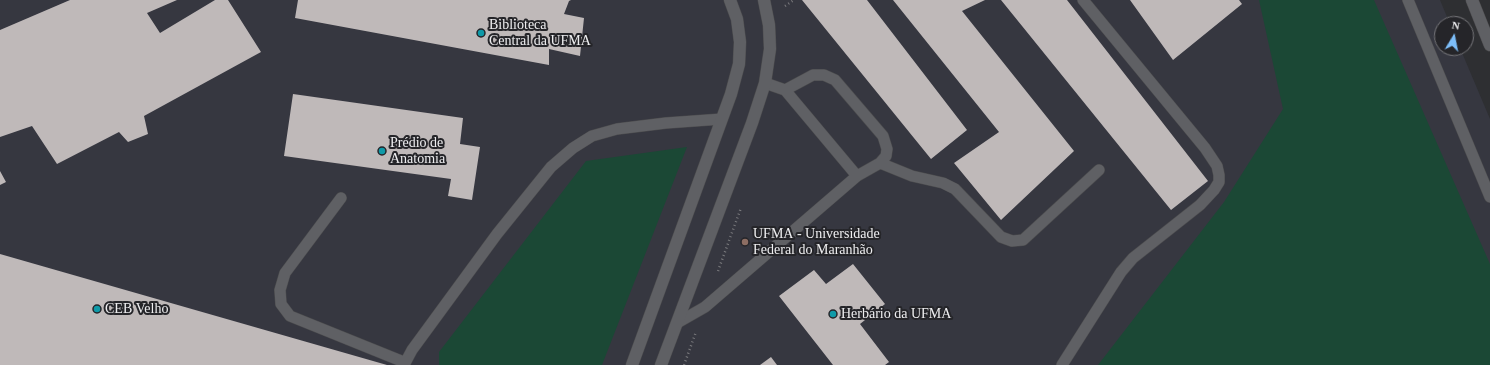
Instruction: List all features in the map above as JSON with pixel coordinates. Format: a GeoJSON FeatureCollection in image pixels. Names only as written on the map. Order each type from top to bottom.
{"type":"FeatureCollection","features":[{"type":"Feature","properties":{"kind":"street"},"geometry":{"type":"LineString","coordinates":[[632,365],[731,94],[739,64],[740,42],[737,19],[730,0]]}},
{"type":"Feature","properties":{"kind":"street"},"geometry":{"type":"LineString","coordinates":[[661,365],[749,130],[765,83],[770,49],[769,25],[764,0]]}},
{"type":"Feature","properties":{"kind":"street"},"geometry":{"type":"LineString","coordinates":[[1472,0],[1490,45]]}},
{"type":"Feature","properties":{"kind":"lane"},"geometry":{"type":"LineString","coordinates":[[1062,365],[1121,272],[1133,258],[1200,205],[1214,190],[1219,182],[1217,166],[1205,148],[1083,0]]}},
{"type":"Feature","properties":{"kind":"lane"},"geometry":{"type":"LineString","coordinates":[[1408,0],[1490,197]]}},
{"type":"Feature","properties":{"kind":"lane"},"geometry":{"type":"LineString","coordinates":[[677,323],[705,307],[857,176],[880,164],[886,156],[887,149],[883,136],[835,80],[824,75],[813,74],[785,90]]}},
{"type":"Feature","properties":{"kind":"lane"},"geometry":{"type":"LineString","coordinates":[[765,83],[785,90],[857,176]]}},
{"type":"Feature","properties":{"kind":"lane"},"geometry":{"type":"LineString","coordinates":[[341,198],[285,273],[280,290],[281,304],[290,316],[404,364],[497,234],[551,167],[573,148],[592,136],[617,129],[666,123],[722,119]]}},
{"type":"Feature","properties":{"kind":"lane"},"geometry":{"type":"LineString","coordinates":[[880,164],[912,176],[943,183],[955,189],[1001,237],[1012,241],[1024,240],[1099,170]]}},
{"type":"Feature","properties":{"kind":"path"},"geometry":{"type":"LineString","coordinates":[[785,6],[794,0]]}},
{"type":"Feature","properties":{"kind":"shaded area","name":"UFMA - Universidade Federal do Maranhão"},"geometry":{"type":"Polygon","coordinates":[[[0,0],[1440,0],[1447,16],[1434,16],[1434,56],[1463,56],[1490,119],[1490,365],[0,365],[0,0]]]}},
{"type":"Feature","properties":{"kind":"green space"},"geometry":{"type":"Polygon","coordinates":[[[1259,0],[1374,0],[1490,264],[1490,365],[1098,365],[1224,202],[1283,109],[1259,0]]]}},
{"type":"Feature","properties":{"kind":"green space"},"geometry":{"type":"Polygon","coordinates":[[[687,147],[602,365],[439,365],[439,352],[586,161],[687,147]]]}},
{"type":"Feature","properties":{"kind":"building"},"geometry":{"type":"Polygon","coordinates":[[[70,0],[177,0],[147,13],[160,33],[215,0],[228,0],[261,52],[144,116],[148,134],[128,142],[119,132],[57,164],[32,126],[0,137],[0,30],[70,0]]]}},
{"type":"Feature","properties":{"kind":"building","name":"Biblioteca Central da UFMA"},"geometry":{"type":"Polygon","coordinates":[[[298,0],[571,0],[569,1],[564,14],[584,18],[580,56],[549,49],[549,65],[295,18],[298,0]]]}},
{"type":"Feature","properties":{"kind":"building"},"geometry":{"type":"Polygon","coordinates":[[[802,0],[867,0],[967,130],[931,159],[802,0]]]}},
{"type":"Feature","properties":{"kind":"building"},"geometry":{"type":"Polygon","coordinates":[[[893,0],[985,0],[962,11],[1074,151],[1001,220],[954,163],[999,132],[893,0]]]}},
{"type":"Feature","properties":{"kind":"building"},"geometry":{"type":"Polygon","coordinates":[[[1001,0],[1067,0],[1208,181],[1171,210],[1001,0]]]}},
{"type":"Feature","properties":{"kind":"building"},"geometry":{"type":"Polygon","coordinates":[[[1130,0],[1239,0],[1242,4],[1173,60],[1130,0]]]}},
{"type":"Feature","properties":{"kind":"building","name":"Prédio de Anatomia"},"geometry":{"type":"Polygon","coordinates":[[[293,94],[463,118],[460,144],[480,147],[472,200],[448,196],[451,179],[284,156],[293,94]]]}},
{"type":"Feature","properties":{"kind":"building"},"geometry":{"type":"Polygon","coordinates":[[[0,171],[6,182],[0,185],[0,171]]]}},
{"type":"Feature","properties":{"kind":"building","name":"CEB Velho"},"geometry":{"type":"Polygon","coordinates":[[[0,254],[387,365],[0,365],[0,254]]]}},
{"type":"Feature","properties":{"kind":"building","name":"Herbário da UFMA"},"geometry":{"type":"Polygon","coordinates":[[[853,264],[885,304],[860,324],[889,362],[885,365],[833,365],[779,296],[814,270],[826,284],[853,264]]]}},
{"type":"Feature","properties":{"kind":"building"},"geometry":{"type":"Polygon","coordinates":[[[771,357],[777,365],[760,365],[771,357]]]}},
{"type":"Feature","properties":{"kind":"place","name":"Biblioteca Central da UFMA"},"geometry":{"type":"Point","coordinates":[481,33]}},
{"type":"Feature","properties":{"kind":"place","name":"Prédio de Anatomia"},"geometry":{"type":"Point","coordinates":[382,151]}},
{"type":"Feature","properties":{"kind":"place","name":"UFMA - Universidade Federal do Maranhão"},"geometry":{"type":"Point","coordinates":[745,242]}},
{"type":"Feature","properties":{"kind":"place","name":"CEB Velho"},"geometry":{"type":"Point","coordinates":[97,309]}},
{"type":"Feature","properties":{"kind":"place","name":"Herbário da UFMA"},"geometry":{"type":"Point","coordinates":[833,314]}}]}
